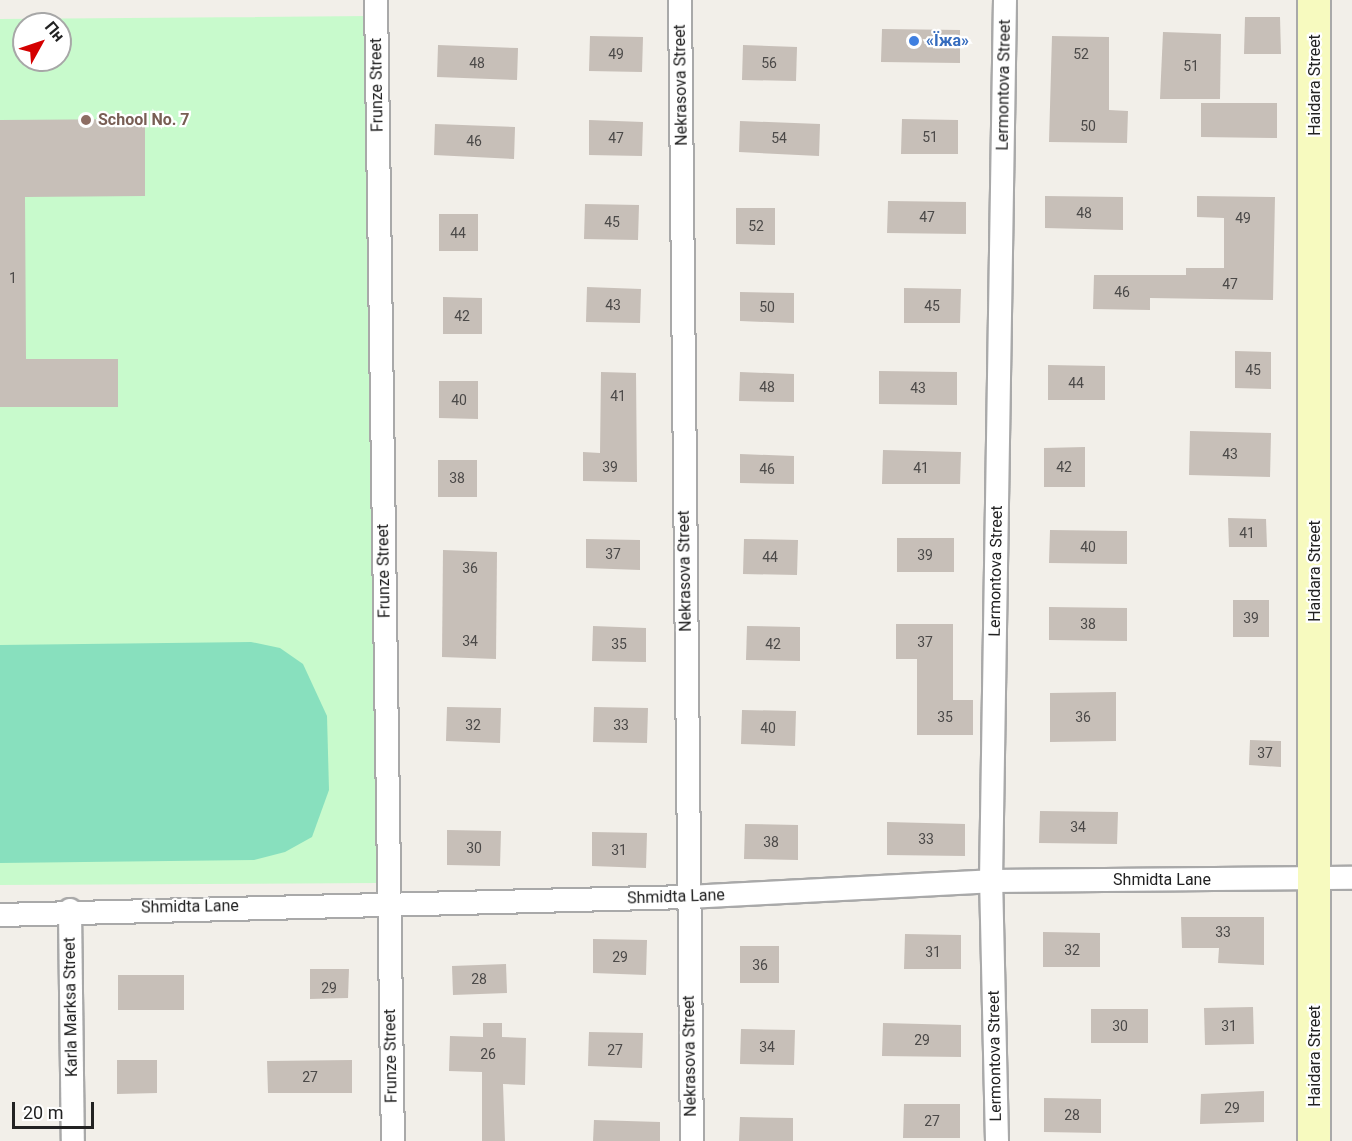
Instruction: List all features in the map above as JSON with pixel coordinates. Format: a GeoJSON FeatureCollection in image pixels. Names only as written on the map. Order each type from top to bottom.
{"type":"FeatureCollection","features":[{"type":"Feature","properties":{"kind":"street","name":"Frunze Street"},"geometry":{"type":"LineString","coordinates":[[376,0],[393,1141]]}},
{"type":"Feature","properties":{"kind":"street","name":"Nekrasova Street"},"geometry":{"type":"LineString","coordinates":[[680,0],[692,1141]]}},
{"type":"Feature","properties":{"kind":"street","name":"Lermontova Street"},"geometry":{"type":"LineString","coordinates":[[997,1141],[991,881],[1005,0]]}},
{"type":"Feature","properties":{"kind":"street","name":"Haidara Street"},"geometry":{"type":"LineString","coordinates":[[1314,0],[1316,879],[1314,1141]]}},
{"type":"Feature","properties":{"kind":"street","name":"Shmidta Lane"},"geometry":{"type":"LineString","coordinates":[[0,915],[70,910],[688,897],[991,881],[1352,878]]}},
{"type":"Feature","properties":{"kind":"street","name":"Karla Marksa Street"},"geometry":{"type":"LineString","coordinates":[[70,910],[73,1141]]}},
{"type":"Feature","properties":{"kind":"green space"},"geometry":{"type":"Polygon","coordinates":[[[370,16],[377,883],[0,885],[0,19],[12,19],[12,72],[72,72],[72,18],[370,16]]]}},
{"type":"Feature","properties":{"kind":"green space"},"geometry":{"type":"Polygon","coordinates":[[[251,642],[280,648],[303,664],[327,716],[329,790],[312,837],[285,852],[254,860],[0,863],[0,645],[251,642]]]}},
{"type":"Feature","properties":{"kind":"building"},"geometry":{"type":"Polygon","coordinates":[[[1245,17],[1280,17],[1281,54],[1244,54],[1245,17]]]}},
{"type":"Feature","properties":{"kind":"building"},"geometry":{"type":"Polygon","coordinates":[[[882,29],[960,30],[960,63],[881,62],[882,29]]]}},
{"type":"Feature","properties":{"kind":"building"},"geometry":{"type":"Polygon","coordinates":[[[1163,32],[1221,34],[1220,99],[1160,99],[1163,32]]]}},
{"type":"Feature","properties":{"kind":"building"},"geometry":{"type":"Polygon","coordinates":[[[590,36],[643,37],[642,72],[589,71],[590,36]]]}},
{"type":"Feature","properties":{"kind":"building"},"geometry":{"type":"Polygon","coordinates":[[[1052,36],[1109,37],[1109,110],[1128,111],[1127,143],[1049,142],[1052,36]]]}},
{"type":"Feature","properties":{"kind":"building"},"geometry":{"type":"Polygon","coordinates":[[[438,45],[518,48],[517,80],[437,77],[438,45]]]}},
{"type":"Feature","properties":{"kind":"building"},"geometry":{"type":"Polygon","coordinates":[[[743,45],[797,47],[796,81],[742,80],[743,45]]]}},
{"type":"Feature","properties":{"kind":"building"},"geometry":{"type":"Polygon","coordinates":[[[1201,103],[1277,103],[1277,138],[1201,137],[1201,103]]]}},
{"type":"Feature","properties":{"kind":"building"},"geometry":{"type":"Polygon","coordinates":[[[145,119],[145,196],[25,197],[26,359],[118,359],[118,407],[0,407],[0,120],[145,119]]]}},
{"type":"Feature","properties":{"kind":"building"},"geometry":{"type":"Polygon","coordinates":[[[902,119],[958,120],[958,154],[901,154],[902,119]]]}},
{"type":"Feature","properties":{"kind":"building"},"geometry":{"type":"Polygon","coordinates":[[[589,120],[643,122],[642,156],[589,155],[589,120]]]}},
{"type":"Feature","properties":{"kind":"building"},"geometry":{"type":"Polygon","coordinates":[[[740,121],[820,124],[819,156],[739,152],[740,121]]]}},
{"type":"Feature","properties":{"kind":"building"},"geometry":{"type":"Polygon","coordinates":[[[435,124],[515,127],[514,159],[434,155],[435,124]]]}},
{"type":"Feature","properties":{"kind":"building"},"geometry":{"type":"Polygon","coordinates":[[[1045,196],[1123,197],[1123,230],[1045,228],[1045,196]]]}},
{"type":"Feature","properties":{"kind":"building"},"geometry":{"type":"Polygon","coordinates":[[[1197,196],[1275,197],[1273,300],[1150,298],[1150,310],[1093,309],[1094,275],[1186,275],[1186,268],[1224,268],[1224,218],[1197,217],[1197,196]]]}},
{"type":"Feature","properties":{"kind":"building"},"geometry":{"type":"Polygon","coordinates":[[[888,201],[966,202],[966,234],[887,233],[888,201]]]}},
{"type":"Feature","properties":{"kind":"building"},"geometry":{"type":"Polygon","coordinates":[[[585,204],[639,205],[638,240],[584,239],[585,204]]]}},
{"type":"Feature","properties":{"kind":"building"},"geometry":{"type":"Polygon","coordinates":[[[736,208],[775,208],[775,245],[736,244],[736,208]]]}},
{"type":"Feature","properties":{"kind":"building"},"geometry":{"type":"Polygon","coordinates":[[[439,214],[478,214],[478,251],[439,251],[439,214]]]}},
{"type":"Feature","properties":{"kind":"building"},"geometry":{"type":"Polygon","coordinates":[[[587,287],[641,289],[640,323],[586,322],[587,287]]]}},
{"type":"Feature","properties":{"kind":"building"},"geometry":{"type":"Polygon","coordinates":[[[904,288],[961,289],[960,323],[904,323],[904,288]]]}},
{"type":"Feature","properties":{"kind":"building"},"geometry":{"type":"Polygon","coordinates":[[[740,292],[794,293],[794,323],[740,321],[740,292]]]}},
{"type":"Feature","properties":{"kind":"building"},"geometry":{"type":"Polygon","coordinates":[[[443,297],[482,298],[482,334],[443,334],[443,297]]]}},
{"type":"Feature","properties":{"kind":"building"},"geometry":{"type":"Polygon","coordinates":[[[1235,351],[1271,352],[1271,389],[1235,388],[1235,351]]]}},
{"type":"Feature","properties":{"kind":"building"},"geometry":{"type":"Polygon","coordinates":[[[1048,365],[1105,366],[1105,400],[1048,400],[1048,365]]]}},
{"type":"Feature","properties":{"kind":"building"},"geometry":{"type":"Polygon","coordinates":[[[879,371],[957,372],[957,405],[879,404],[879,371]]]}},
{"type":"Feature","properties":{"kind":"building"},"geometry":{"type":"Polygon","coordinates":[[[601,372],[636,373],[637,482],[583,481],[583,452],[600,453],[601,372]]]}},
{"type":"Feature","properties":{"kind":"building"},"geometry":{"type":"Polygon","coordinates":[[[740,372],[794,374],[794,402],[739,401],[740,372]]]}},
{"type":"Feature","properties":{"kind":"building"},"geometry":{"type":"Polygon","coordinates":[[[439,381],[478,381],[478,419],[439,418],[439,381]]]}},
{"type":"Feature","properties":{"kind":"building"},"geometry":{"type":"Polygon","coordinates":[[[1190,431],[1271,433],[1270,477],[1189,475],[1190,431]]]}},
{"type":"Feature","properties":{"kind":"building"},"geometry":{"type":"Polygon","coordinates":[[[1085,447],[1085,487],[1044,487],[1044,448],[1085,447]]]}},
{"type":"Feature","properties":{"kind":"building"},"geometry":{"type":"Polygon","coordinates":[[[883,450],[961,452],[960,484],[882,484],[883,450]]]}},
{"type":"Feature","properties":{"kind":"building"},"geometry":{"type":"Polygon","coordinates":[[[740,454],[794,456],[794,484],[740,483],[740,454]]]}},
{"type":"Feature","properties":{"kind":"building"},"geometry":{"type":"Polygon","coordinates":[[[438,460],[477,460],[477,497],[438,497],[438,460]]]}},
{"type":"Feature","properties":{"kind":"building"},"geometry":{"type":"Polygon","coordinates":[[[1228,518],[1266,519],[1267,547],[1229,547],[1228,518]]]}},
{"type":"Feature","properties":{"kind":"building"},"geometry":{"type":"Polygon","coordinates":[[[1050,530],[1127,531],[1127,564],[1049,563],[1050,530]]]}},
{"type":"Feature","properties":{"kind":"building"},"geometry":{"type":"Polygon","coordinates":[[[897,538],[954,538],[954,572],[897,572],[897,538]]]}},
{"type":"Feature","properties":{"kind":"building"},"geometry":{"type":"Polygon","coordinates":[[[586,539],[640,540],[640,570],[586,568],[586,539]]]}},
{"type":"Feature","properties":{"kind":"building"},"geometry":{"type":"Polygon","coordinates":[[[744,539],[798,540],[797,575],[743,574],[744,539]]]}},
{"type":"Feature","properties":{"kind":"building"},"geometry":{"type":"Polygon","coordinates":[[[443,550],[497,552],[496,659],[442,657],[443,550]]]}},
{"type":"Feature","properties":{"kind":"building"},"geometry":{"type":"Polygon","coordinates":[[[1233,600],[1269,600],[1269,637],[1233,637],[1233,600]]]}},
{"type":"Feature","properties":{"kind":"building"},"geometry":{"type":"Polygon","coordinates":[[[1049,607],[1127,608],[1127,641],[1049,640],[1049,607]]]}},
{"type":"Feature","properties":{"kind":"building"},"geometry":{"type":"Polygon","coordinates":[[[896,624],[953,624],[953,700],[973,700],[973,735],[917,735],[917,659],[896,659],[896,624]]]}},
{"type":"Feature","properties":{"kind":"building"},"geometry":{"type":"Polygon","coordinates":[[[593,626],[646,628],[646,662],[592,661],[593,626]]]}},
{"type":"Feature","properties":{"kind":"building"},"geometry":{"type":"Polygon","coordinates":[[[747,626],[800,627],[800,661],[746,660],[747,626]]]}},
{"type":"Feature","properties":{"kind":"building"},"geometry":{"type":"Polygon","coordinates":[[[1116,692],[1116,741],[1050,742],[1050,693],[1116,692]]]}},
{"type":"Feature","properties":{"kind":"building"},"geometry":{"type":"Polygon","coordinates":[[[447,707],[501,708],[500,743],[446,741],[447,707]]]}},
{"type":"Feature","properties":{"kind":"building"},"geometry":{"type":"Polygon","coordinates":[[[594,707],[648,708],[647,743],[593,742],[594,707]]]}},
{"type":"Feature","properties":{"kind":"building"},"geometry":{"type":"Polygon","coordinates":[[[742,710],[796,711],[795,746],[741,744],[742,710]]]}},
{"type":"Feature","properties":{"kind":"building"},"geometry":{"type":"Polygon","coordinates":[[[1250,740],[1281,741],[1281,767],[1249,765],[1250,740]]]}},
{"type":"Feature","properties":{"kind":"building"},"geometry":{"type":"Polygon","coordinates":[[[1040,811],[1118,812],[1117,844],[1039,843],[1040,811]]]}},
{"type":"Feature","properties":{"kind":"building"},"geometry":{"type":"Polygon","coordinates":[[[887,822],[965,824],[965,856],[887,855],[887,822]]]}},
{"type":"Feature","properties":{"kind":"building"},"geometry":{"type":"Polygon","coordinates":[[[745,824],[798,825],[798,860],[744,859],[745,824]]]}},
{"type":"Feature","properties":{"kind":"building"},"geometry":{"type":"Polygon","coordinates":[[[447,830],[501,831],[500,866],[447,865],[447,830]]]}},
{"type":"Feature","properties":{"kind":"building"},"geometry":{"type":"Polygon","coordinates":[[[592,832],[647,833],[646,868],[592,866],[592,832]]]}},
{"type":"Feature","properties":{"kind":"building"},"geometry":{"type":"Polygon","coordinates":[[[1181,917],[1264,917],[1264,965],[1218,963],[1219,948],[1182,948],[1181,917]]]}},
{"type":"Feature","properties":{"kind":"building"},"geometry":{"type":"Polygon","coordinates":[[[1043,932],[1100,933],[1100,967],[1043,967],[1043,932]]]}},
{"type":"Feature","properties":{"kind":"building"},"geometry":{"type":"Polygon","coordinates":[[[905,934],[961,935],[961,969],[904,969],[905,934]]]}},
{"type":"Feature","properties":{"kind":"building"},"geometry":{"type":"Polygon","coordinates":[[[593,939],[647,940],[646,975],[593,973],[593,939]]]}},
{"type":"Feature","properties":{"kind":"building"},"geometry":{"type":"Polygon","coordinates":[[[740,946],[779,946],[779,983],[740,983],[740,946]]]}},
{"type":"Feature","properties":{"kind":"building"},"geometry":{"type":"Polygon","coordinates":[[[506,964],[507,993],[453,995],[452,966],[506,964]]]}},
{"type":"Feature","properties":{"kind":"building"},"geometry":{"type":"Polygon","coordinates":[[[310,969],[349,969],[348,998],[310,999],[310,969]]]}},
{"type":"Feature","properties":{"kind":"building"},"geometry":{"type":"Polygon","coordinates":[[[118,975],[184,975],[184,1010],[118,1010],[118,975]]]}},
{"type":"Feature","properties":{"kind":"building"},"geometry":{"type":"Polygon","coordinates":[[[1253,1007],[1254,1044],[1205,1045],[1204,1008],[1253,1007]]]}},
{"type":"Feature","properties":{"kind":"building"},"geometry":{"type":"Polygon","coordinates":[[[1091,1009],[1148,1009],[1148,1043],[1091,1043],[1091,1009]]]}},
{"type":"Feature","properties":{"kind":"building"},"geometry":{"type":"Polygon","coordinates":[[[483,1023],[502,1023],[502,1037],[526,1038],[525,1085],[503,1084],[505,1141],[482,1141],[482,1072],[449,1071],[450,1036],[483,1037],[483,1023]]]}},
{"type":"Feature","properties":{"kind":"building"},"geometry":{"type":"Polygon","coordinates":[[[883,1023],[961,1025],[961,1057],[882,1056],[883,1023]]]}},
{"type":"Feature","properties":{"kind":"building"},"geometry":{"type":"Polygon","coordinates":[[[741,1029],[795,1030],[794,1065],[740,1064],[741,1029]]]}},
{"type":"Feature","properties":{"kind":"building"},"geometry":{"type":"Polygon","coordinates":[[[589,1032],[643,1033],[642,1068],[588,1066],[589,1032]]]}},
{"type":"Feature","properties":{"kind":"building"},"geometry":{"type":"Polygon","coordinates":[[[117,1060],[157,1060],[157,1093],[117,1094],[117,1060]]]}},
{"type":"Feature","properties":{"kind":"building"},"geometry":{"type":"Polygon","coordinates":[[[352,1060],[352,1093],[268,1093],[267,1061],[352,1060]]]}},
{"type":"Feature","properties":{"kind":"building"},"geometry":{"type":"Polygon","coordinates":[[[1264,1091],[1264,1122],[1200,1124],[1201,1094],[1264,1091]]]}},
{"type":"Feature","properties":{"kind":"building"},"geometry":{"type":"Polygon","coordinates":[[[1044,1098],[1101,1099],[1101,1133],[1044,1132],[1044,1098]]]}},
{"type":"Feature","properties":{"kind":"building"},"geometry":{"type":"Polygon","coordinates":[[[904,1104],[960,1104],[960,1138],[903,1138],[904,1104]]]}},
{"type":"Feature","properties":{"kind":"building"},"geometry":{"type":"Polygon","coordinates":[[[740,1117],[793,1118],[793,1141],[739,1141],[740,1117]]]}},
{"type":"Feature","properties":{"kind":"building"},"geometry":{"type":"Polygon","coordinates":[[[594,1120],[660,1122],[660,1141],[593,1141],[594,1120]]]}},
{"type":"Feature","properties":{"kind":"place","name":"«Їжа»"},"geometry":{"type":"Point","coordinates":[914,41]}},
{"type":"Feature","properties":{"kind":"place","name":"School No. 7"},"geometry":{"type":"Point","coordinates":[86,120]}}]}
